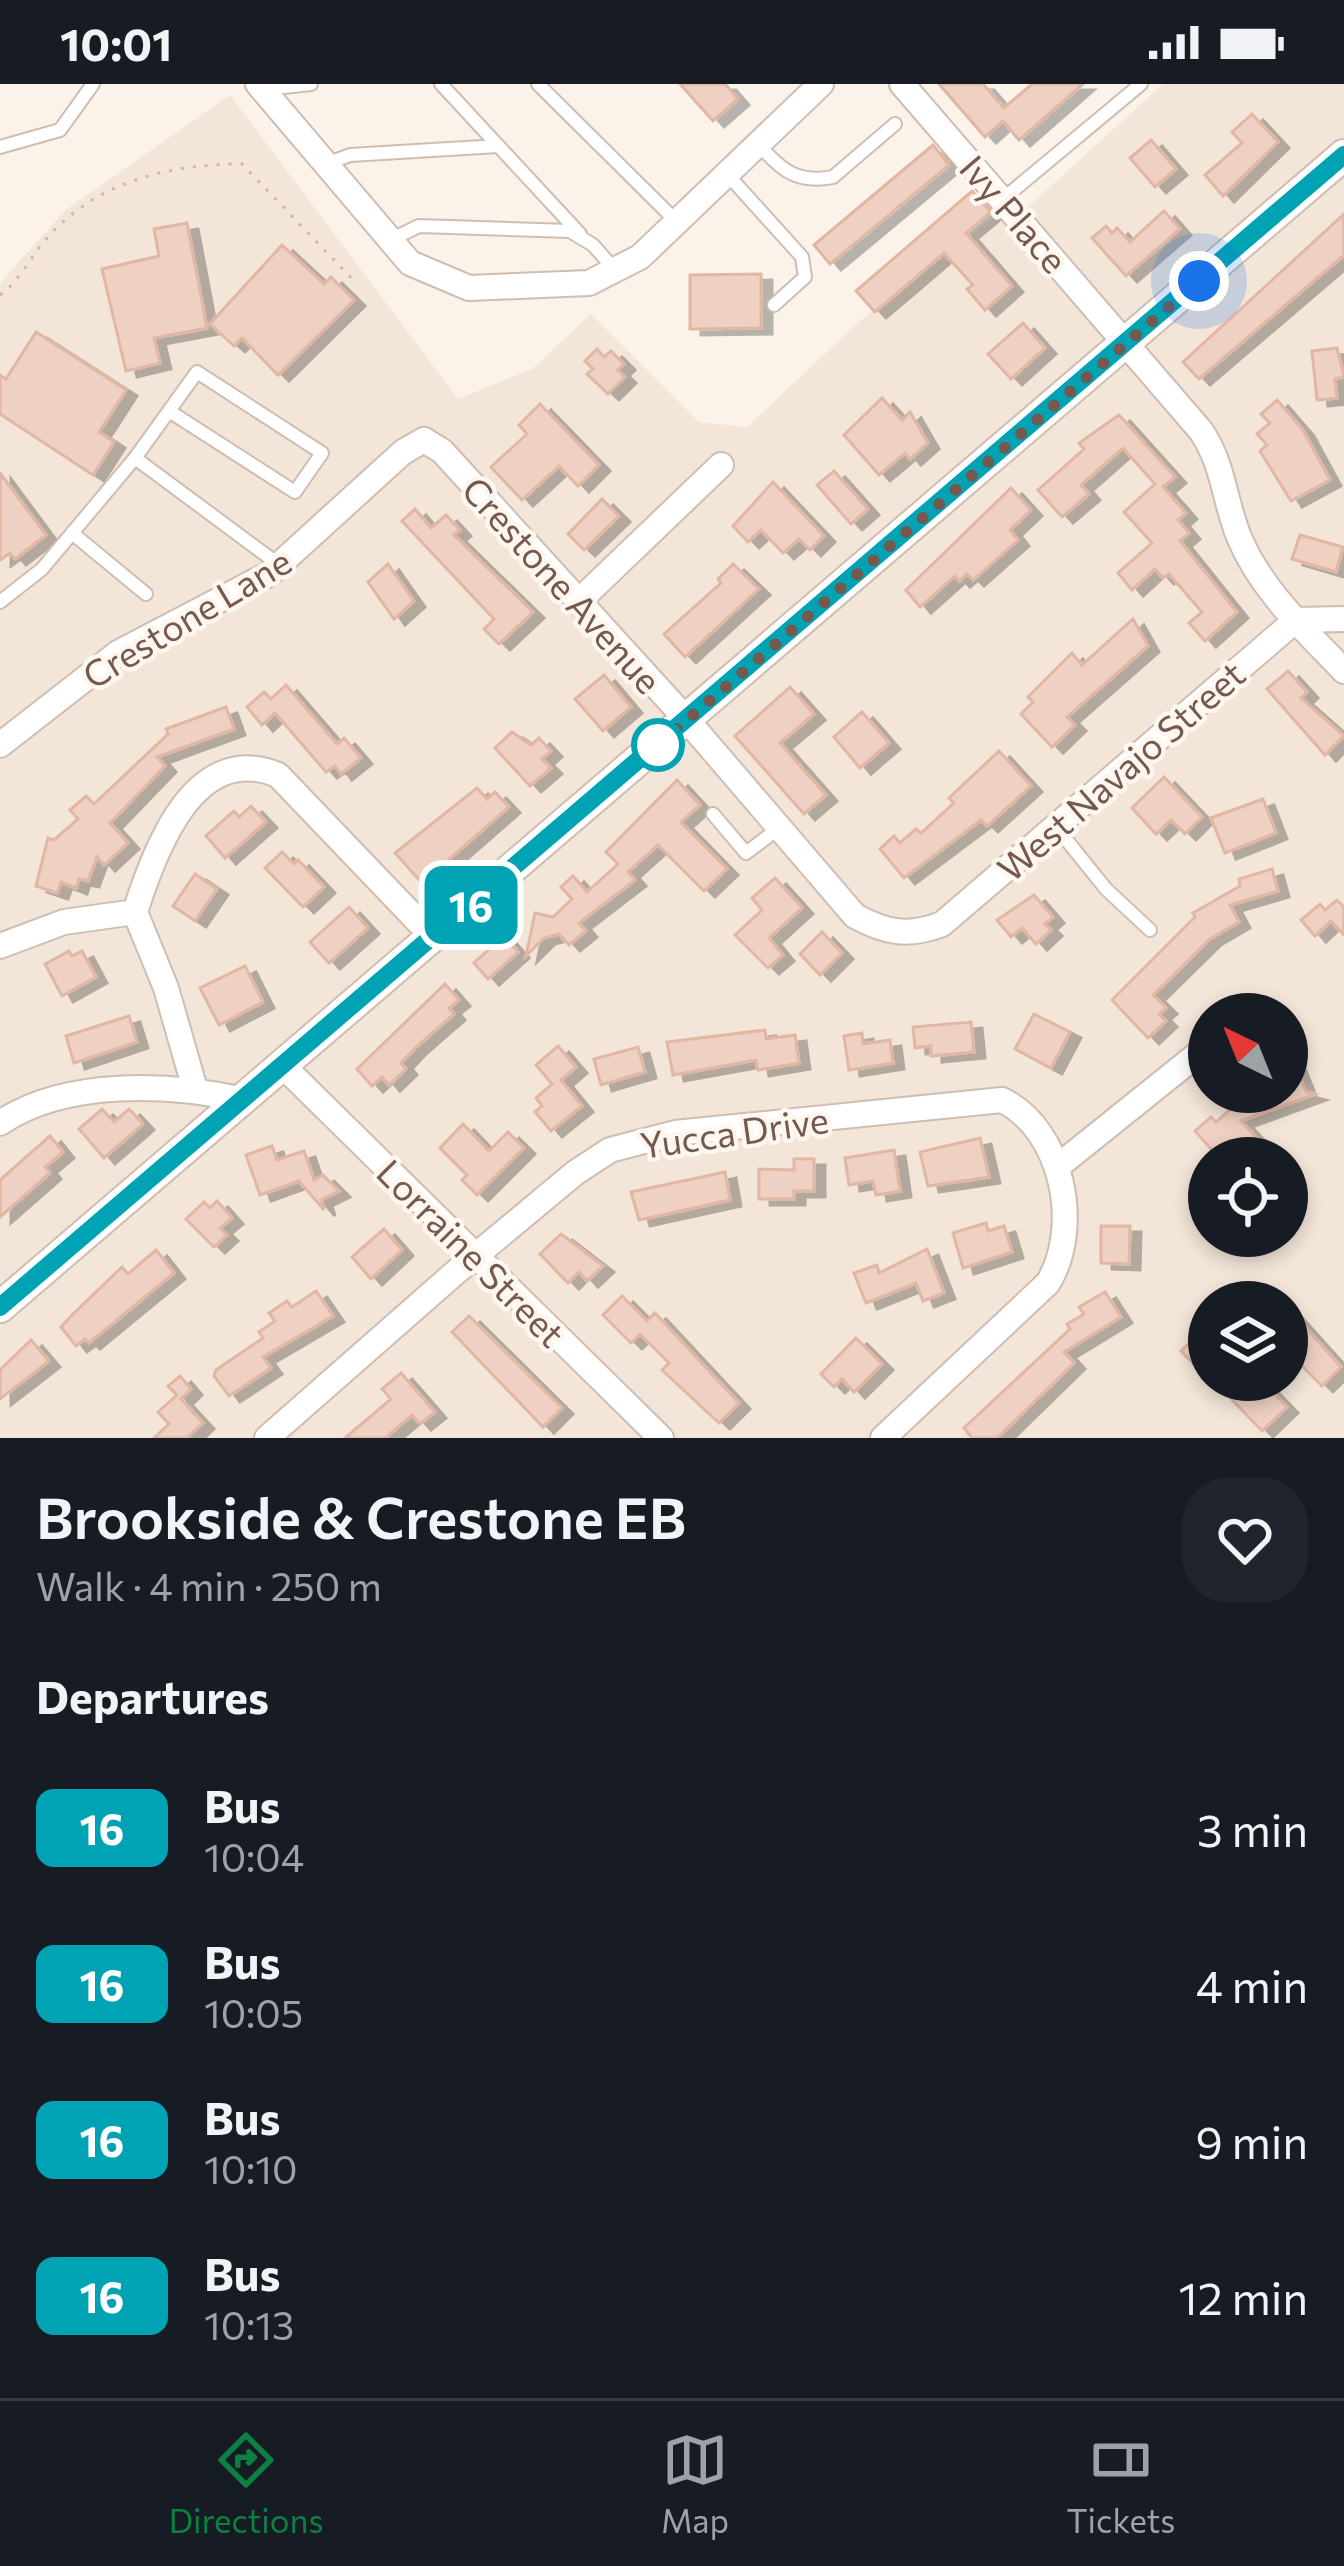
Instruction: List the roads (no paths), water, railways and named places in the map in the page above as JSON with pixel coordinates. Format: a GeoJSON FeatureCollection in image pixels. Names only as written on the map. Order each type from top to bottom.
{"type":"FeatureCollection","features":[{"type":"Feature","properties":{"kind":"street"},"geometry":{"type":"LineString","coordinates":[[260,86],[389,241],[424,274],[469,288],[589,283],[616,271],[640,257],[821,84]]}},
{"type":"Feature","properties":{"kind":"street","name":"Ivy Place"},"geometry":{"type":"LineString","coordinates":[[902,84],[1215,453],[1251,561],[1296,620],[1344,670]]}},
{"type":"Feature","properties":{"kind":"street"},"geometry":{"type":"LineString","coordinates":[[0,1307],[1344,155]]}},
{"type":"Feature","properties":{"kind":"street","name":"Crestone Avenue"},"geometry":{"type":"LineString","coordinates":[[424,440],[442,451],[687,720],[855,916],[900,933]]}},
{"type":"Feature","properties":{"kind":"street","name":"Crestone Lane"},"geometry":{"type":"LineString","coordinates":[[2,738],[118,652],[280,566],[403,452],[424,440]]}},
{"type":"Feature","properties":{"kind":"street"},"geometry":{"type":"LineString","coordinates":[[579,601],[721,465]]}},
{"type":"Feature","properties":{"kind":"street"},"geometry":{"type":"LineString","coordinates":[[1296,620],[1344,620]]}},
{"type":"Feature","properties":{"kind":"street","name":"West Navajo Street"},"geometry":{"type":"LineString","coordinates":[[900,933],[941,924],[1296,620]]}},
{"type":"Feature","properties":{"kind":"street"},"geometry":{"type":"LineString","coordinates":[[195,1089],[166,988],[135,912],[157,848],[182,805],[224,774],[261,767],[294,786],[433,938]]}},
{"type":"Feature","properties":{"kind":"street"},"geometry":{"type":"LineString","coordinates":[[0,946],[64,922],[135,912]]}},
{"type":"Feature","properties":{"kind":"street"},"geometry":{"type":"LineString","coordinates":[[883,1438],[1048,1283],[1065,1245],[1058,1167],[1188,1063]]}},
{"type":"Feature","properties":{"kind":"street","name":"Lorraine Street"},"geometry":{"type":"LineString","coordinates":[[283,1066],[661,1438]]}},
{"type":"Feature","properties":{"kind":"street"},"geometry":{"type":"LineString","coordinates":[[0,1124],[38,1104],[95,1093],[195,1089],[243,1100]]}},
{"type":"Feature","properties":{"kind":"street","name":"Yucca Drive"},"geometry":{"type":"LineString","coordinates":[[267,1438],[593,1159],[675,1133],[1001,1100],[1019,1108],[1058,1167]]}},
{"type":"Feature","properties":{"kind":"lane"},"geometry":{"type":"LineString","coordinates":[[0,147],[60,130],[93,84]]}},
{"type":"Feature","properties":{"kind":"lane"},"geometry":{"type":"LineString","coordinates":[[260,86],[311,84]]}},
{"type":"Feature","properties":{"kind":"lane"},"geometry":{"type":"LineString","coordinates":[[441,84],[616,271]]}},
{"type":"Feature","properties":{"kind":"lane"},"geometry":{"type":"LineString","coordinates":[[538,84],[676,222]]}},
{"type":"Feature","properties":{"kind":"lane"},"geometry":{"type":"LineString","coordinates":[[1003,199],[1141,84]]}},
{"type":"Feature","properties":{"kind":"lane"},"geometry":{"type":"LineString","coordinates":[[758,144],[784,172],[820,180],[833,177],[895,124]]}},
{"type":"Feature","properties":{"kind":"lane"},"geometry":{"type":"LineString","coordinates":[[325,164],[350,155],[498,146]]}},
{"type":"Feature","properties":{"kind":"lane"},"geometry":{"type":"LineString","coordinates":[[727,175],[802,257],[805,278],[774,305]]}},
{"type":"Feature","properties":{"kind":"lane"},"geometry":{"type":"LineString","coordinates":[[389,241],[419,226],[581,235]]}},
{"type":"Feature","properties":{"kind":"lane"},"geometry":{"type":"LineString","coordinates":[[0,602],[42,569],[73,533],[197,372],[322,453],[296,492],[169,411]]}},
{"type":"Feature","properties":{"kind":"lane"},"geometry":{"type":"LineString","coordinates":[[135,458],[280,566]]}},
{"type":"Feature","properties":{"kind":"lane"},"geometry":{"type":"LineString","coordinates":[[73,533],[146,595]]}},
{"type":"Feature","properties":{"kind":"lane"},"geometry":{"type":"LineString","coordinates":[[713,814],[746,853],[779,827]]}},
{"type":"Feature","properties":{"kind":"lane"},"geometry":{"type":"LineString","coordinates":[[1055,826],[1106,889],[1150,930]]}}]}
